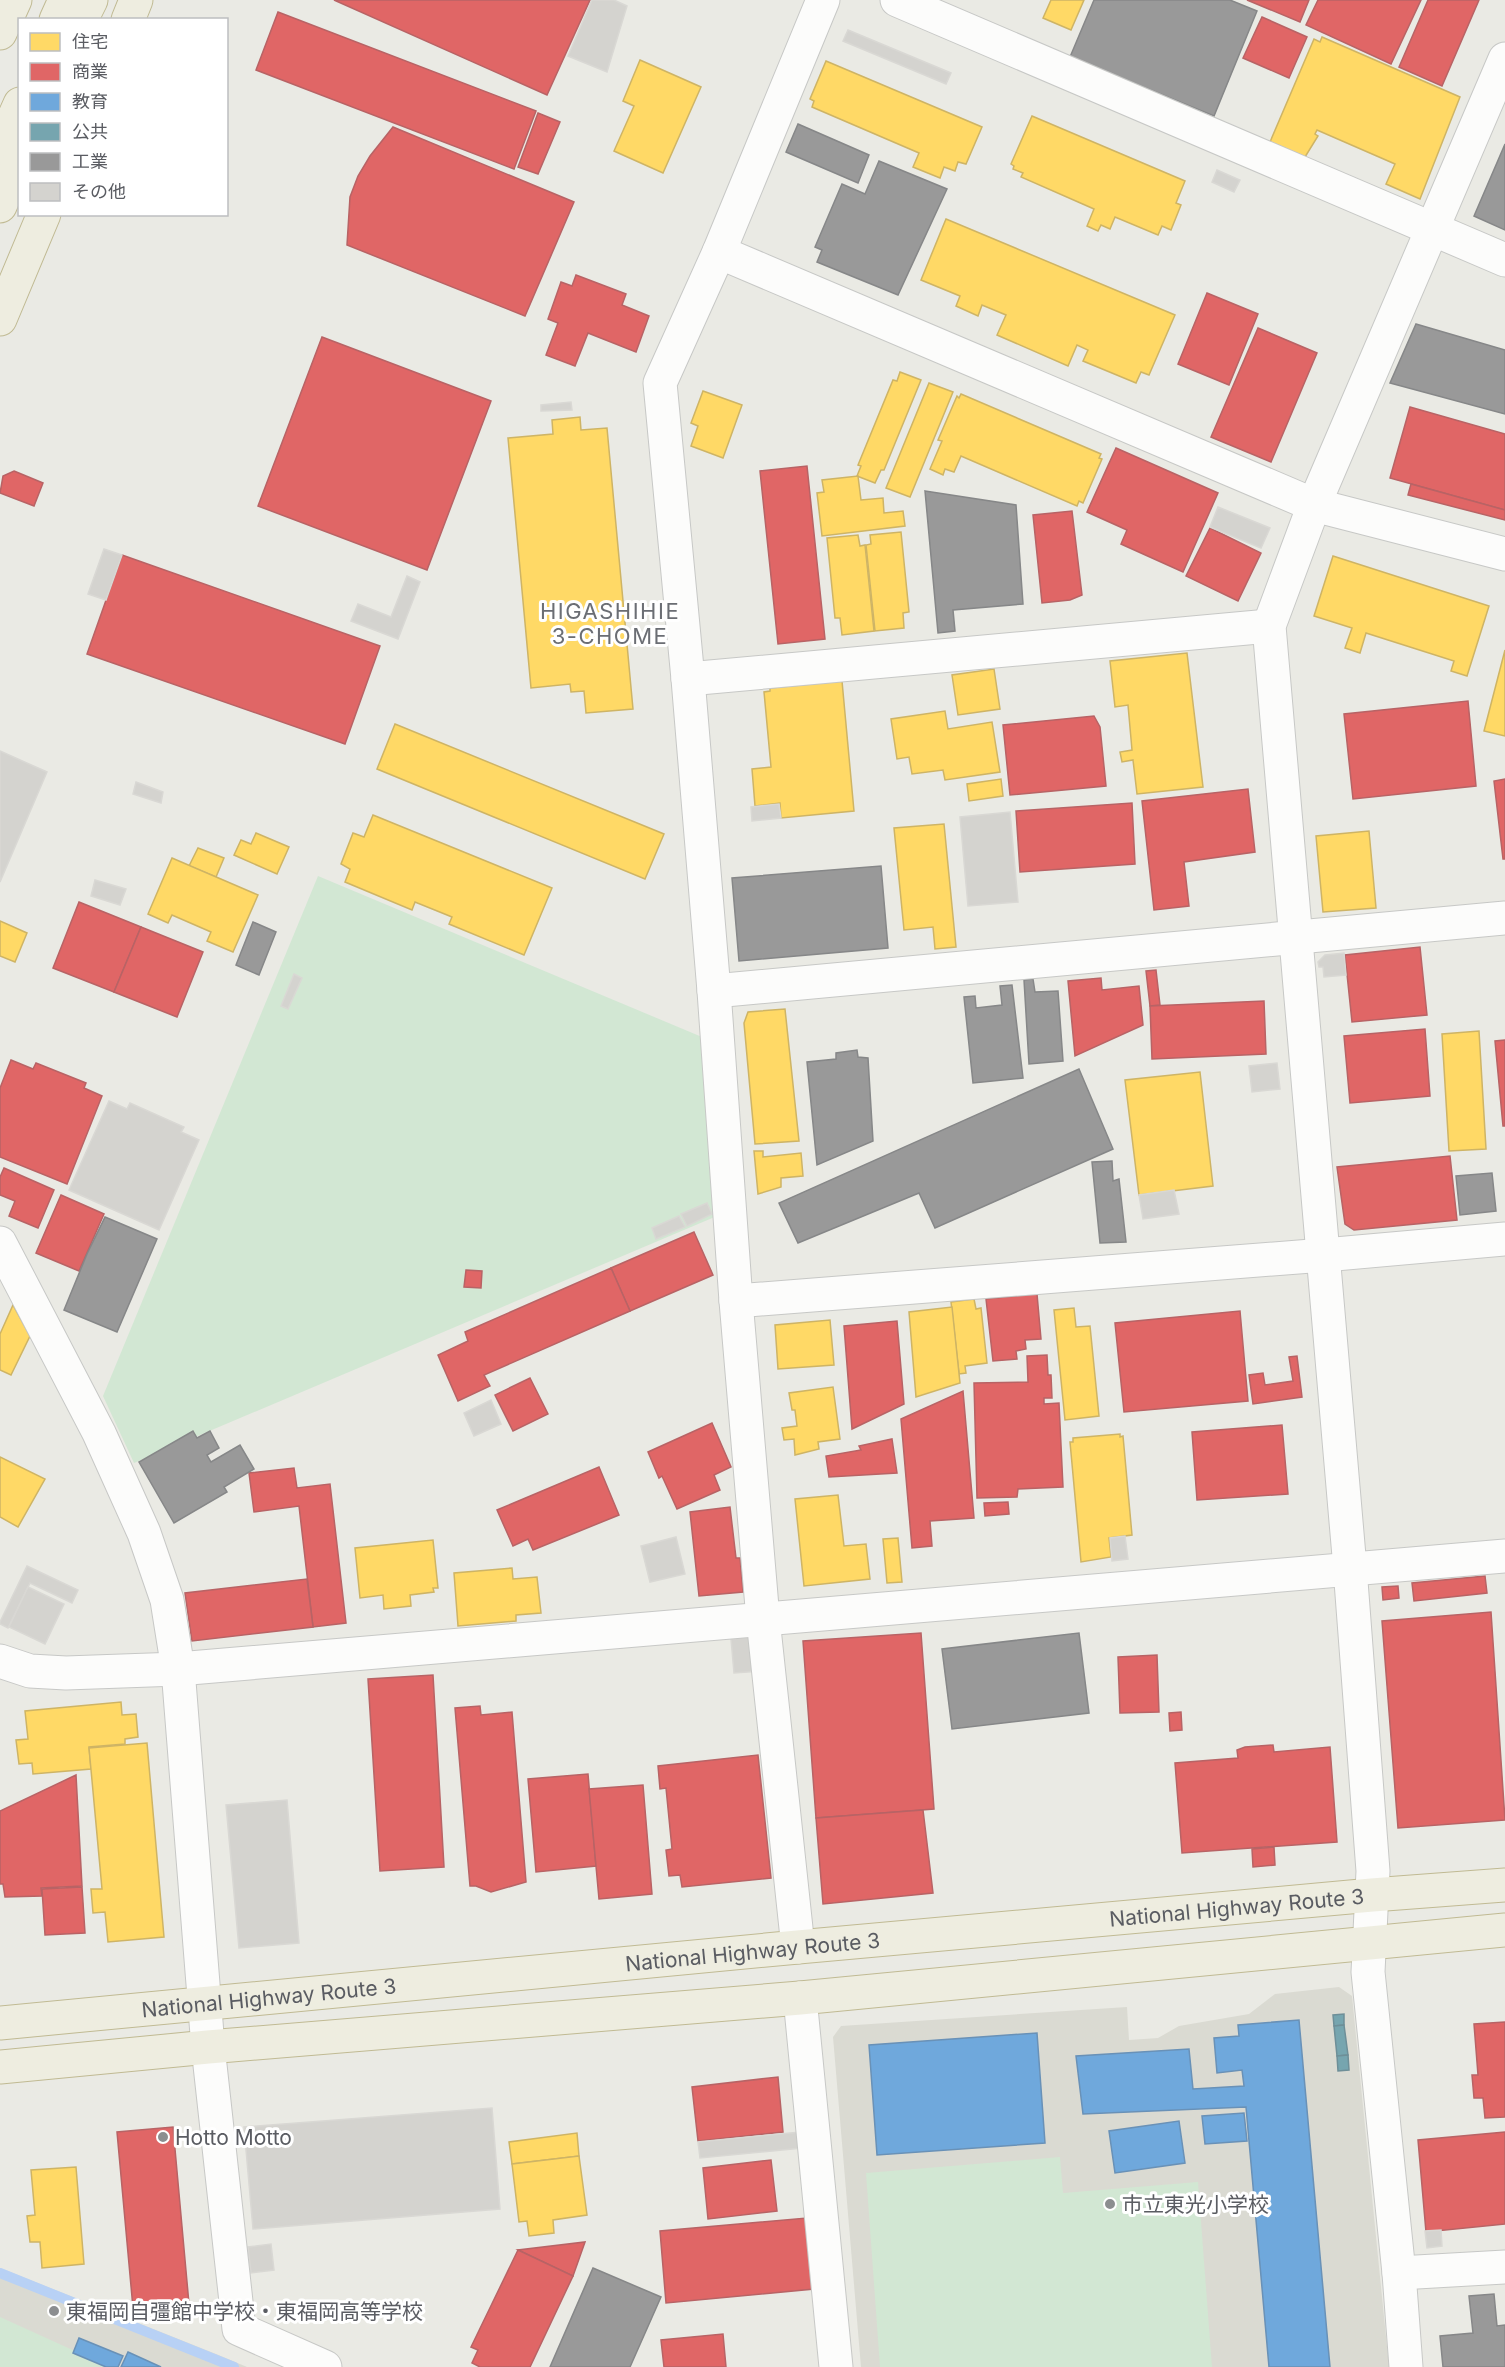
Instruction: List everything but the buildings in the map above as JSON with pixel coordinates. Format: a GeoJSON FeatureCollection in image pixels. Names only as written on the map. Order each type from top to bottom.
{"type":"FeatureCollection","features":[{"type":"Feature","properties":{"kind":"highway"},"geometry":{"type":"LineString","coordinates":[[0,33],[15,0]]}},
{"type":"Feature","properties":{"kind":"highway"},"geometry":{"type":"LineString","coordinates":[[57,18],[65,0]]}},
{"type":"Feature","properties":{"kind":"highway"},"geometry":{"type":"LineString","coordinates":[[82,18],[91,0]]}},
{"type":"Feature","properties":{"kind":"highway"},"geometry":{"type":"LineString","coordinates":[[129,18],[136,0]]}},
{"type":"Feature","properties":{"kind":"highway"},"geometry":{"type":"LineString","coordinates":[[0,149],[18,108]]}},
{"type":"Feature","properties":{"kind":"highway"},"geometry":{"type":"LineString","coordinates":[[0,206],[18,165]]}},
{"type":"Feature","properties":{"kind":"highway"},"geometry":{"type":"LineString","coordinates":[[0,319],[43,216]]}},
{"type":"Feature","properties":{"kind":"highway","name":"National Highway Route 3"},"geometry":{"type":"LineString","coordinates":[[0,2023],[798,1947],[1373,1883],[1505,1885]]}},
{"type":"Feature","properties":{"kind":"highway"},"geometry":{"type":"LineString","coordinates":[[0,2067],[208,2047],[800,1998],[1505,1930]]}},
{"type":"Feature","properties":{"kind":"street"},"geometry":{"type":"LineString","coordinates":[[798,1947],[764,1619],[736,1301],[714,991],[688,679],[660,383],[719,252],[823,0]]}},
{"type":"Feature","properties":{"kind":"street"},"geometry":{"type":"LineString","coordinates":[[897,0],[1505,260]]}},
{"type":"Feature","properties":{"kind":"street"},"geometry":{"type":"LineString","coordinates":[[1406,2367],[1399,2273],[1368,1972],[1373,1883],[1350,1568],[1269,626],[1314,505],[1505,59]]}},
{"type":"Feature","properties":{"kind":"street"},"geometry":{"type":"LineString","coordinates":[[719,252],[1314,505],[1505,554]]}},
{"type":"Feature","properties":{"kind":"street"},"geometry":{"type":"LineString","coordinates":[[688,679],[1269,626]]}},
{"type":"Feature","properties":{"kind":"street"},"geometry":{"type":"LineString","coordinates":[[714,991],[1505,918]]}},
{"type":"Feature","properties":{"kind":"street"},"geometry":{"type":"LineString","coordinates":[[736,1301],[1505,1239]]}},
{"type":"Feature","properties":{"kind":"street"},"geometry":{"type":"LineString","coordinates":[[0,1243],[99,1433],[144,1533],[157,1565],[167,1600],[178,1669],[208,2047],[239,2329],[325,2367]]}},
{"type":"Feature","properties":{"kind":"street"},"geometry":{"type":"LineString","coordinates":[[0,1661],[30,1671],[66,1673],[178,1669],[1505,1556]]}},
{"type":"Feature","properties":{"kind":"street"},"geometry":{"type":"LineString","coordinates":[[800,1998],[836,2367]]}},
{"type":"Feature","properties":{"kind":"street"},"geometry":{"type":"LineString","coordinates":[[1399,2273],[1505,2267]]}},
{"type":"Feature","properties":{"kind":"shaded area","name":"市立東光小学校"},"geometry":{"type":"Polygon","coordinates":[[[1339,1987],[1352,1996],[1389,2367],[861,2367],[833,2037],[841,2026],[1127,2007],[1129,2040],[1158,2038],[1179,2026],[1249,2014],[1275,1994],[1339,1987]]]}},
{"type":"Feature","properties":{"kind":"shaded area","name":"東福岡自彊館中学校・東福岡高等学校"},"geometry":{"type":"Polygon","coordinates":[[[0,2268],[216,2354],[247,2367],[0,2367],[0,2268]]]}},
{"type":"Feature","properties":{"kind":"green space"},"geometry":{"type":"Polygon","coordinates":[[[318,876],[702,1037],[717,1216],[134,1463],[103,1396],[318,876]]]}},
{"type":"Feature","properties":{"kind":"green space"},"geometry":{"type":"Polygon","coordinates":[[[1060,2157],[1063,2193],[1198,2182],[1212,2367],[880,2367],[866,2173],[1060,2157]]]}},
{"type":"Feature","properties":{"kind":"green space"},"geometry":{"type":"Polygon","coordinates":[[[0,2317],[110,2367],[0,2367],[0,2317]]]}},
{"type":"Feature","properties":{"kind":"waterway"},"geometry":{"type":"LineString","coordinates":[[0,2273],[234,2367]]}},
{"type":"Feature","properties":{"kind":"place","name":"Hotto Motto"},"geometry":{"type":"Point","coordinates":[163,2137]}},
{"type":"Feature","properties":{"kind":"place","name":"市立東光小学校"},"geometry":{"type":"Point","coordinates":[1110,2204]}},
{"type":"Feature","properties":{"kind":"place","name":"東福岡自彊館中学校・東福岡高等学校"},"geometry":{"type":"Point","coordinates":[54,2311]}},
{"type":"Feature","properties":{"kind":"district","name":"HIGASHIHIE 3-CHOME"},"geometry":{"type":"Point","coordinates":[610,624]}}]}
